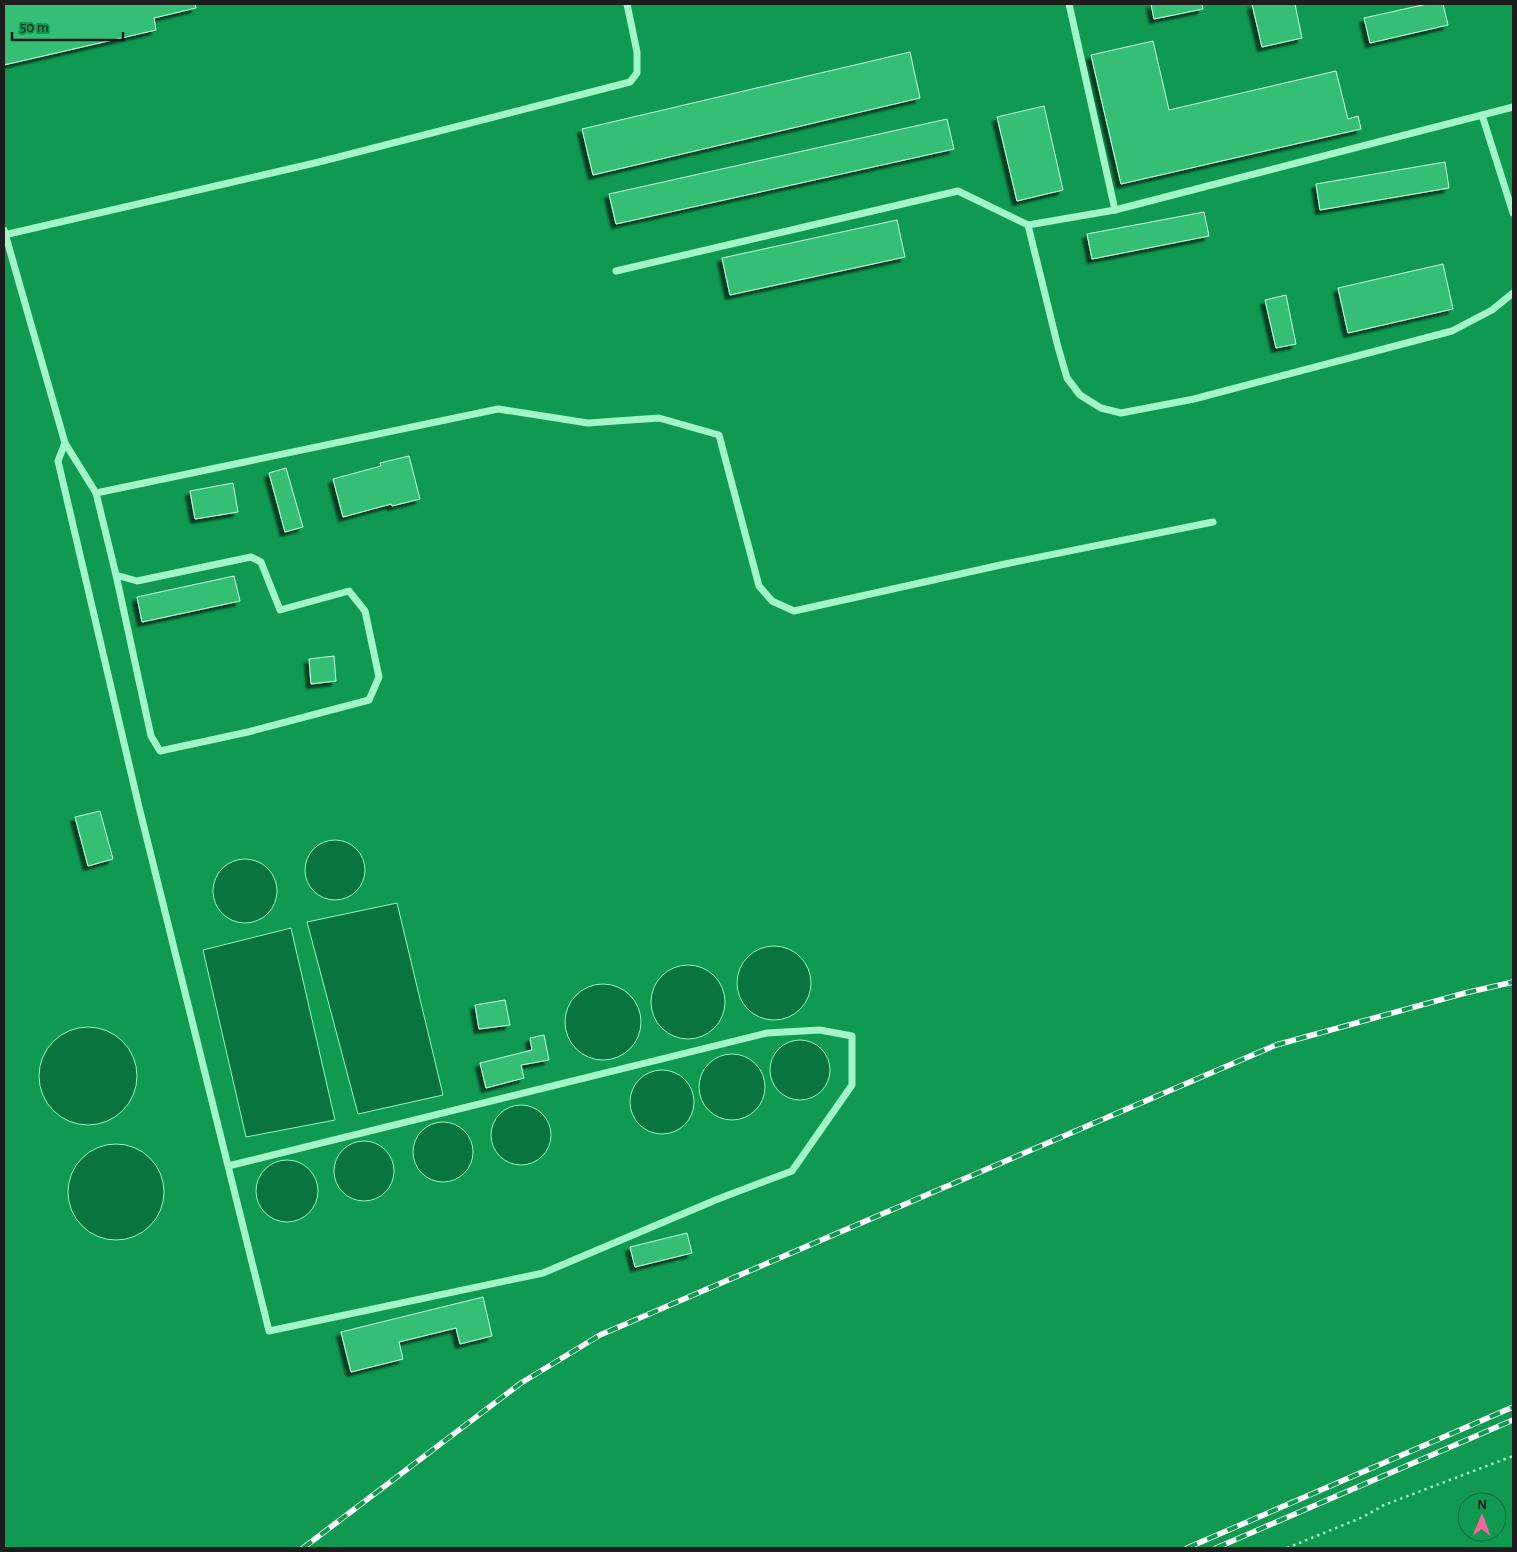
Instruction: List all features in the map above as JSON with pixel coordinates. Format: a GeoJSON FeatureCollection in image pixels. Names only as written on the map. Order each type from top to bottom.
{"type":"FeatureCollection","features":[{"type":"Feature","properties":{"kind":"lane"},"geometry":{"type":"LineString","coordinates":[[116,575],[137,582],[251,557],[261,562],[280,610],[349,591],[365,611],[379,677],[369,700],[248,732],[160,751],[151,736],[96,493],[65,443],[4,233],[319,162],[630,82],[637,73],[637,52],[627,4]]}},
{"type":"Feature","properties":{"kind":"lane"},"geometry":{"type":"LineString","coordinates":[[1069,4],[1115,210]]}},
{"type":"Feature","properties":{"kind":"lane"},"geometry":{"type":"LineString","coordinates":[[616,271],[958,192],[1028,225],[1115,210],[1513,107]]}},
{"type":"Feature","properties":{"kind":"lane"},"geometry":{"type":"LineString","coordinates":[[1482,115],[1513,213]]}},
{"type":"Feature","properties":{"kind":"lane"},"geometry":{"type":"LineString","coordinates":[[1028,225],[1067,378],[1080,395],[1087,400],[1101,408],[1121,413],[1194,399],[1452,331],[1492,310],[1513,293]]}},
{"type":"Feature","properties":{"kind":"lane"},"geometry":{"type":"LineString","coordinates":[[96,493],[498,409],[588,423],[659,418],[719,434],[759,586],[772,602],[794,611],[1005,564],[1213,522]]}},
{"type":"Feature","properties":{"kind":"lane"},"geometry":{"type":"LineString","coordinates":[[65,443],[58,461],[139,807],[228,1166],[269,1331],[543,1273],[718,1199],[792,1171],[852,1086],[852,1036],[820,1030],[767,1032],[228,1166]]}},
{"type":"Feature","properties":{"kind":"path"},"geometry":{"type":"LineString","coordinates":[[1287,1548],[1363,1517],[1384,1506],[1513,1456]]}},
{"type":"Feature","properties":{"kind":"shaded area"},"geometry":{"type":"Polygon","coordinates":[[[329,840],[341,840],[352,845],[360,853],[365,864],[363,882],[352,895],[341,900],[329,900],[318,895],[310,887],[305,876],[305,864],[310,853],[318,845],[329,840]]]}},
{"type":"Feature","properties":{"kind":"shaded area"},"geometry":{"type":"Polygon","coordinates":[[[245,859],[263,865],[271,873],[277,891],[271,909],[263,917],[245,923],[227,917],[219,909],[213,891],[219,873],[227,865],[245,859]]]}},
{"type":"Feature","properties":{"kind":"shaded area"},"geometry":{"type":"Polygon","coordinates":[[[397,903],[443,1095],[358,1114],[307,922],[397,903]]]}},
{"type":"Feature","properties":{"kind":"shaded area"},"geometry":{"type":"Polygon","coordinates":[[[291,928],[335,1120],[246,1137],[203,950],[291,928]]]}},
{"type":"Feature","properties":{"kind":"shaded area"},"geometry":{"type":"Polygon","coordinates":[[[774,946],[788,949],[800,957],[808,969],[811,983],[808,997],[800,1009],[788,1017],[774,1020],[760,1017],[748,1009],[740,997],[737,983],[740,969],[748,957],[760,949],[774,946]]]}},
{"type":"Feature","properties":{"kind":"shaded area"},"geometry":{"type":"Polygon","coordinates":[[[688,965],[702,968],[714,976],[722,988],[725,1002],[722,1016],[714,1028],[702,1036],[688,1039],[674,1036],[662,1028],[654,1016],[651,1002],[654,988],[662,976],[674,968],[688,965]]]}},
{"type":"Feature","properties":{"kind":"shaded area"},"geometry":{"type":"Polygon","coordinates":[[[603,984],[617,987],[630,995],[638,1008],[641,1022],[638,1036],[630,1049],[617,1057],[603,1060],[589,1057],[576,1049],[568,1036],[565,1022],[568,1008],[576,995],[589,987],[603,984]]]}},
{"type":"Feature","properties":{"kind":"shaded area"},"geometry":{"type":"Polygon","coordinates":[[[88,1027],[107,1031],[123,1041],[133,1057],[137,1076],[133,1095],[123,1111],[107,1121],[88,1125],[69,1121],[53,1111],[43,1095],[39,1076],[43,1057],[53,1041],[69,1031],[88,1027]]]}},
{"type":"Feature","properties":{"kind":"shaded area"},"geometry":{"type":"Polygon","coordinates":[[[794,1040],[806,1040],[817,1045],[825,1053],[830,1064],[828,1082],[817,1095],[806,1100],[794,1100],[783,1095],[775,1087],[770,1076],[770,1064],[775,1053],[783,1045],[794,1040]]]}},
{"type":"Feature","properties":{"kind":"shaded area"},"geometry":{"type":"Polygon","coordinates":[[[732,1054],[745,1057],[755,1064],[762,1074],[765,1087],[762,1100],[755,1110],[745,1117],[732,1120],[719,1117],[709,1110],[702,1100],[699,1087],[702,1074],[709,1064],[719,1057],[732,1054]]]}},
{"type":"Feature","properties":{"kind":"shaded area"},"geometry":{"type":"Polygon","coordinates":[[[662,1070],[674,1073],[685,1079],[691,1090],[694,1102],[691,1114],[685,1125],[674,1131],[662,1134],[650,1131],[639,1125],[633,1114],[630,1102],[633,1090],[639,1079],[650,1073],[662,1070]]]}},
{"type":"Feature","properties":{"kind":"shaded area"},"geometry":{"type":"Polygon","coordinates":[[[521,1105],[538,1110],[546,1118],[551,1135],[546,1152],[538,1160],[521,1165],[504,1160],[496,1152],[491,1135],[496,1118],[504,1110],[521,1105]]]}},
{"type":"Feature","properties":{"kind":"shaded area"},"geometry":{"type":"Polygon","coordinates":[[[443,1122],[460,1127],[468,1135],[473,1152],[468,1169],[460,1177],[443,1182],[426,1177],[418,1169],[413,1152],[418,1135],[426,1127],[443,1122]]]}},
{"type":"Feature","properties":{"kind":"shaded area"},"geometry":{"type":"Polygon","coordinates":[[[364,1141],[381,1146],[389,1154],[394,1171],[389,1188],[381,1196],[364,1201],[347,1196],[339,1188],[334,1171],[339,1154],[347,1146],[364,1141]]]}},
{"type":"Feature","properties":{"kind":"shaded area"},"geometry":{"type":"Polygon","coordinates":[[[116,1144],[134,1148],[150,1158],[160,1174],[164,1192],[160,1210],[150,1226],[134,1236],[116,1240],[98,1236],[82,1226],[72,1210],[68,1192],[72,1174],[82,1158],[98,1148],[116,1144]]]}},
{"type":"Feature","properties":{"kind":"shaded area"},"geometry":{"type":"Polygon","coordinates":[[[281,1160],[293,1160],[309,1169],[316,1179],[318,1191],[316,1203],[309,1213],[293,1222],[281,1222],[270,1217],[261,1208],[256,1197],[256,1185],[261,1174],[270,1165],[281,1160]]]}},
{"type":"Feature","properties":{"kind":"building"},"geometry":{"type":"Polygon","coordinates":[[[4,4],[195,4],[196,8],[154,18],[156,30],[4,65],[4,4]]]}},
{"type":"Feature","properties":{"kind":"building"},"geometry":{"type":"Polygon","coordinates":[[[1151,4],[1202,4],[1203,9],[1154,19],[1151,4]]]}},
{"type":"Feature","properties":{"kind":"building"},"geometry":{"type":"Polygon","coordinates":[[[1252,4],[1295,4],[1302,38],[1262,47],[1252,4]]]}},
{"type":"Feature","properties":{"kind":"building"},"geometry":{"type":"Polygon","coordinates":[[[1427,4],[1443,4],[1448,25],[1370,43],[1364,18],[1427,4]]]}},
{"type":"Feature","properties":{"kind":"building"},"geometry":{"type":"Polygon","coordinates":[[[1153,41],[1169,110],[1336,71],[1348,119],[1358,116],[1361,129],[1121,184],[1091,55],[1153,41]]]}},
{"type":"Feature","properties":{"kind":"building"},"geometry":{"type":"Polygon","coordinates":[[[910,52],[920,98],[593,175],[582,129],[910,52]]]}},
{"type":"Feature","properties":{"kind":"building"},"geometry":{"type":"Polygon","coordinates":[[[1044,106],[1063,190],[1017,201],[997,117],[1044,106]]]}},
{"type":"Feature","properties":{"kind":"building"},"geometry":{"type":"Polygon","coordinates":[[[947,119],[954,149],[616,224],[609,194],[947,119]]]}},
{"type":"Feature","properties":{"kind":"building"},"geometry":{"type":"Polygon","coordinates":[[[1445,162],[1449,188],[1320,210],[1316,184],[1445,162]]]}},
{"type":"Feature","properties":{"kind":"building"},"geometry":{"type":"Polygon","coordinates":[[[1204,212],[1209,236],[1092,259],[1087,234],[1204,212]]]}},
{"type":"Feature","properties":{"kind":"building"},"geometry":{"type":"Polygon","coordinates":[[[897,220],[905,257],[730,295],[722,258],[897,220]]]}},
{"type":"Feature","properties":{"kind":"building"},"geometry":{"type":"Polygon","coordinates":[[[1443,264],[1453,309],[1348,333],[1338,288],[1443,264]]]}},
{"type":"Feature","properties":{"kind":"building"},"geometry":{"type":"Polygon","coordinates":[[[1286,295],[1296,344],[1276,348],[1265,300],[1286,295]]]}},
{"type":"Feature","properties":{"kind":"building"},"geometry":{"type":"Polygon","coordinates":[[[409,456],[420,499],[392,506],[391,504],[343,517],[333,479],[381,466],[380,463],[409,456]]]}},
{"type":"Feature","properties":{"kind":"building"},"geometry":{"type":"Polygon","coordinates":[[[286,468],[303,527],[285,532],[269,473],[286,468]]]}},
{"type":"Feature","properties":{"kind":"building"},"geometry":{"type":"Polygon","coordinates":[[[233,483],[238,512],[195,519],[190,491],[233,483]]]}},
{"type":"Feature","properties":{"kind":"building"},"geometry":{"type":"Polygon","coordinates":[[[234,576],[240,601],[142,622],[137,597],[234,576]]]}},
{"type":"Feature","properties":{"kind":"building"},"geometry":{"type":"Polygon","coordinates":[[[334,656],[336,681],[311,684],[309,659],[334,656]]]}},
{"type":"Feature","properties":{"kind":"building"},"geometry":{"type":"Polygon","coordinates":[[[100,811],[113,859],[88,866],[75,817],[100,811]]]}},
{"type":"Feature","properties":{"kind":"building"},"geometry":{"type":"Polygon","coordinates":[[[505,1000],[510,1025],[479,1029],[475,1005],[505,1000]]]}},
{"type":"Feature","properties":{"kind":"building"},"geometry":{"type":"Polygon","coordinates":[[[544,1035],[549,1060],[521,1065],[524,1078],[486,1088],[480,1063],[532,1050],[530,1038],[544,1035]]]}},
{"type":"Feature","properties":{"kind":"building"},"geometry":{"type":"Polygon","coordinates":[[[687,1233],[692,1253],[635,1267],[630,1247],[687,1233]]]}},
{"type":"Feature","properties":{"kind":"building"},"geometry":{"type":"Polygon","coordinates":[[[483,1297],[492,1336],[460,1344],[456,1328],[399,1342],[403,1359],[351,1372],[341,1332],[483,1297]]]}},
{"type":"Feature","properties":{"kind":"railway"},"geometry":{"type":"LineString","coordinates":[[303,1548],[521,1383],[600,1335],[1276,1045],[1465,993],[1513,982]]}},
{"type":"Feature","properties":{"kind":"railway"},"geometry":{"type":"LineString","coordinates":[[1187,1548],[1513,1407]]}},
{"type":"Feature","properties":{"kind":"railway"},"geometry":{"type":"LineString","coordinates":[[1216,1548],[1513,1420]]}}]}
